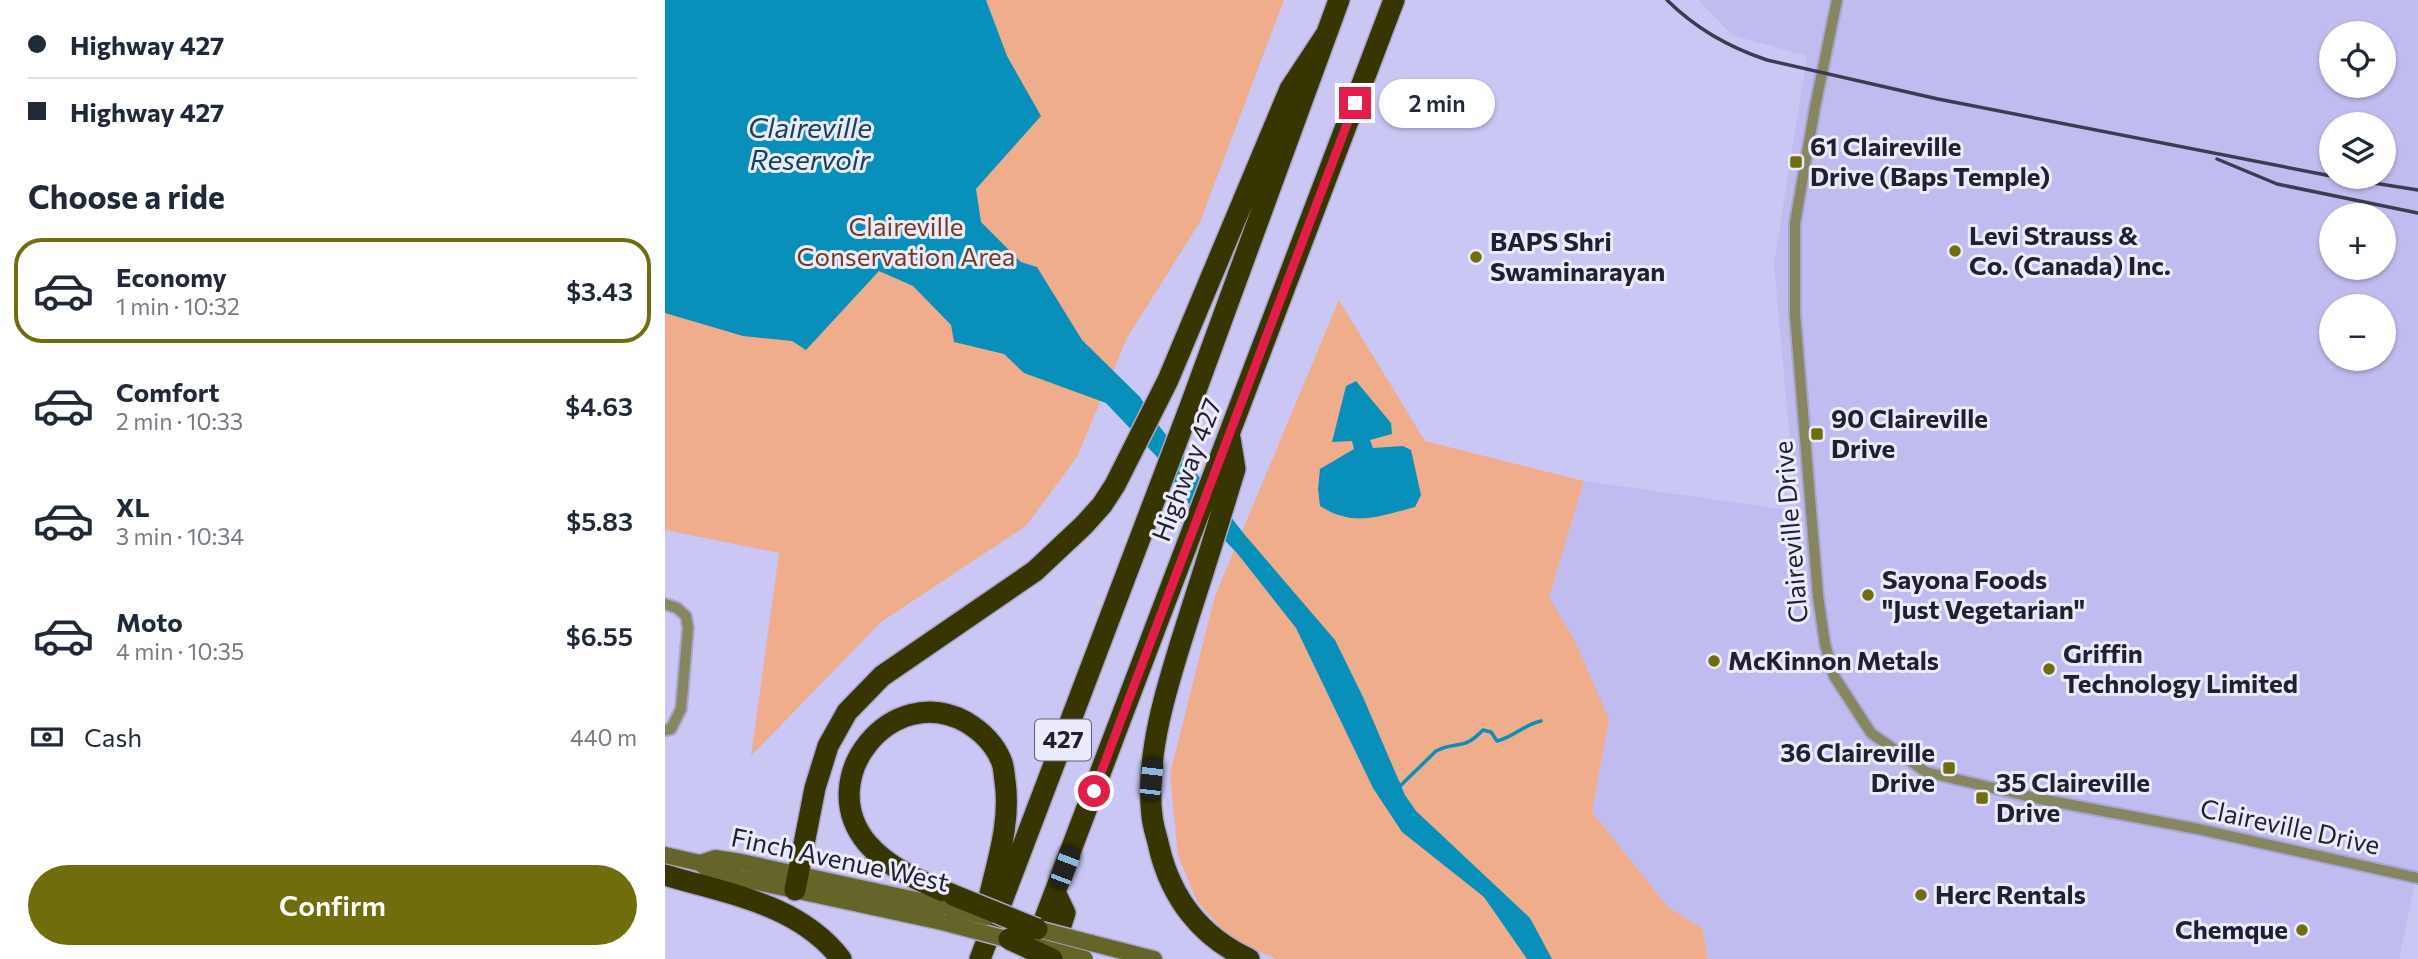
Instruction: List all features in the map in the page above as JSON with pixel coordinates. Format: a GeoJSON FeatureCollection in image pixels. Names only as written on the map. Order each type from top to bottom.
{"type":"FeatureCollection","features":[{"type":"Feature","properties":{"kind":"highway","name":"Highway 427"},"geometry":{"type":"LineString","coordinates":[[979,959],[1191,404],[1339,0]]}},
{"type":"Feature","properties":{"kind":"highway","name":"Highway 427"},"geometry":{"type":"LineString","coordinates":[[1030,959],[1394,0]]}},
{"type":"Feature","properties":{"kind":"highway"},"geometry":{"type":"LineString","coordinates":[[796,882],[815,788],[828,746],[847,712],[882,676],[1035,571],[1084,525],[1115,485],[1168,380],[1290,89],[1327,33]]}},
{"type":"Feature","properties":{"kind":"highway"},"geometry":{"type":"LineString","coordinates":[[1230,436],[1235,469],[1175,663],[1154,751],[1151,779],[1152,816],[1164,870],[1178,900],[1201,927],[1225,946],[1249,959]]}},
{"type":"Feature","properties":{"kind":"highway"},"geometry":{"type":"LineString","coordinates":[[979,959],[989,893],[1003,844],[1009,803],[1002,761],[989,740],[977,729],[946,714],[922,713],[887,725],[870,740],[855,763],[850,780],[849,796],[853,818],[867,843],[948,908],[1037,929]]}},
{"type":"Feature","properties":{"kind":"highway"},"geometry":{"type":"LineString","coordinates":[[665,875],[788,914],[823,938],[841,959]]}},
{"type":"Feature","properties":{"kind":"highway"},"geometry":{"type":"LineString","coordinates":[[1009,939],[1051,959],[1065,913],[1055,892]]}},
{"type":"Feature","properties":{"kind":"main road","name":"Finch Avenue West"},"geometry":{"type":"LineString","coordinates":[[665,855],[700,863],[715,858],[741,870],[796,882],[948,908],[1009,939],[1088,954],[1154,959]]}},
{"type":"Feature","properties":{"kind":"main road","name":"Finch Avenue West"},"geometry":{"type":"LineString","coordinates":[[1037,929],[1088,954]]}},
{"type":"Feature","properties":{"kind":"street","name":"Claireville Drive"},"geometry":{"type":"LineString","coordinates":[[1837,0],[1795,223],[1795,314],[1818,596],[1825,644],[1834,677],[1871,733],[1926,772],[2035,798],[2418,878]]}},
{"type":"Feature","properties":{"kind":"street"},"geometry":{"type":"LineString","coordinates":[[665,604],[686,615],[688,630],[681,709],[671,729],[665,730]]}},
{"type":"Feature","properties":{"kind":"shaded area"},"geometry":{"type":"Polygon","coordinates":[[[1698,0],[2418,0],[2418,869],[2399,959],[1707,959],[1703,929],[1668,907],[1592,812],[1609,719],[1549,597],[1584,481],[1796,511],[1774,264],[1807,56],[1732,35],[1698,0]]]}},
{"type":"Feature","properties":{"kind":"green space","name":"Claireville Conservation Area"},"geometry":{"type":"Polygon","coordinates":[[[665,0],[1284,0],[1200,222],[1127,338],[1077,457],[1026,526],[881,622],[751,756],[779,553],[665,530],[665,0]]]}},
{"type":"Feature","properties":{"kind":"green space"},"geometry":{"type":"Polygon","coordinates":[[[1339,300],[1425,441],[1584,481],[1549,597],[1575,641],[1609,719],[1592,812],[1668,907],[1703,929],[1707,959],[1276,959],[1231,939],[1197,901],[1178,856],[1170,774],[1215,596],[1339,300]]]}},
{"type":"Feature","properties":{"kind":"water","name":"Claireville Reservoir"},"geometry":{"type":"Polygon","coordinates":[[[665,0],[986,0],[1007,56],[1041,116],[976,189],[981,222],[1021,262],[1037,267],[1082,340],[1140,397],[1156,422],[1245,535],[1335,640],[1405,795],[1416,811],[1530,918],[1552,959],[1527,959],[1484,897],[1402,832],[1373,788],[1296,628],[1237,553],[1189,504],[1158,458],[1106,403],[1024,373],[1004,354],[954,342],[951,325],[913,286],[879,271],[806,350],[792,341],[743,336],[665,313],[665,0]]]}},
{"type":"Feature","properties":{"kind":"water"},"geometry":{"type":"Polygon","coordinates":[[[1356,381],[1391,423],[1392,434],[1370,440],[1373,448],[1403,446],[1411,450],[1421,495],[1415,507],[1356,518],[1333,513],[1320,506],[1320,469],[1354,449],[1352,441],[1332,442],[1346,386],[1356,381]]]}},
{"type":"Feature","properties":{"kind":"waterway"},"geometry":{"type":"LineString","coordinates":[[1397,789],[1436,751],[1470,741],[1483,730],[1491,732],[1497,741],[1541,721]]}},
{"type":"Feature","properties":{"kind":"railway"},"geometry":{"type":"LineString","coordinates":[[1667,0],[1689,20],[1713,36],[1767,60],[1938,99],[2319,174]]}},
{"type":"Feature","properties":{"kind":"railway"},"geometry":{"type":"LineString","coordinates":[[2217,159],[2277,184],[2418,213]]}},
{"type":"Feature","properties":{"kind":"railway"},"geometry":{"type":"LineString","coordinates":[[2396,187],[2418,190]]}},
{"type":"Feature","properties":{"kind":"place","name":"61 Claireville Drive (Baps Temple)"},"geometry":{"type":"Point","coordinates":[1796,162]}},
{"type":"Feature","properties":{"kind":"place","name":"Levi Strauss & Co. (Canada) Inc."},"geometry":{"type":"Point","coordinates":[1955,251]}},
{"type":"Feature","properties":{"kind":"place","name":"BAPS Shri Swaminarayan"},"geometry":{"type":"Point","coordinates":[1476,257]}},
{"type":"Feature","properties":{"kind":"place","name":"90 Claireville Drive"},"geometry":{"type":"Point","coordinates":[1817,434]}},
{"type":"Feature","properties":{"kind":"place","name":"Sayona Foods \"Just Vegetarian\""},"geometry":{"type":"Point","coordinates":[1868,595]}},
{"type":"Feature","properties":{"kind":"place","name":"McKinnon Metals"},"geometry":{"type":"Point","coordinates":[1714,661]}},
{"type":"Feature","properties":{"kind":"place","name":"Griffin Technology Limited"},"geometry":{"type":"Point","coordinates":[2049,669]}},
{"type":"Feature","properties":{"kind":"place","name":"36 Claireville Drive"},"geometry":{"type":"Point","coordinates":[1949,768]}},
{"type":"Feature","properties":{"kind":"place","name":"35 Claireville Drive"},"geometry":{"type":"Point","coordinates":[1982,798]}},
{"type":"Feature","properties":{"kind":"place","name":"Herc Rentals"},"geometry":{"type":"Point","coordinates":[1921,895]}},
{"type":"Feature","properties":{"kind":"place","name":"Chemque"},"geometry":{"type":"Point","coordinates":[2302,930]}},
{"type":"Feature","properties":{"kind":"route"},"geometry":{"type":"LineString","coordinates":[[1094,791],[1355,103]]}}]}
